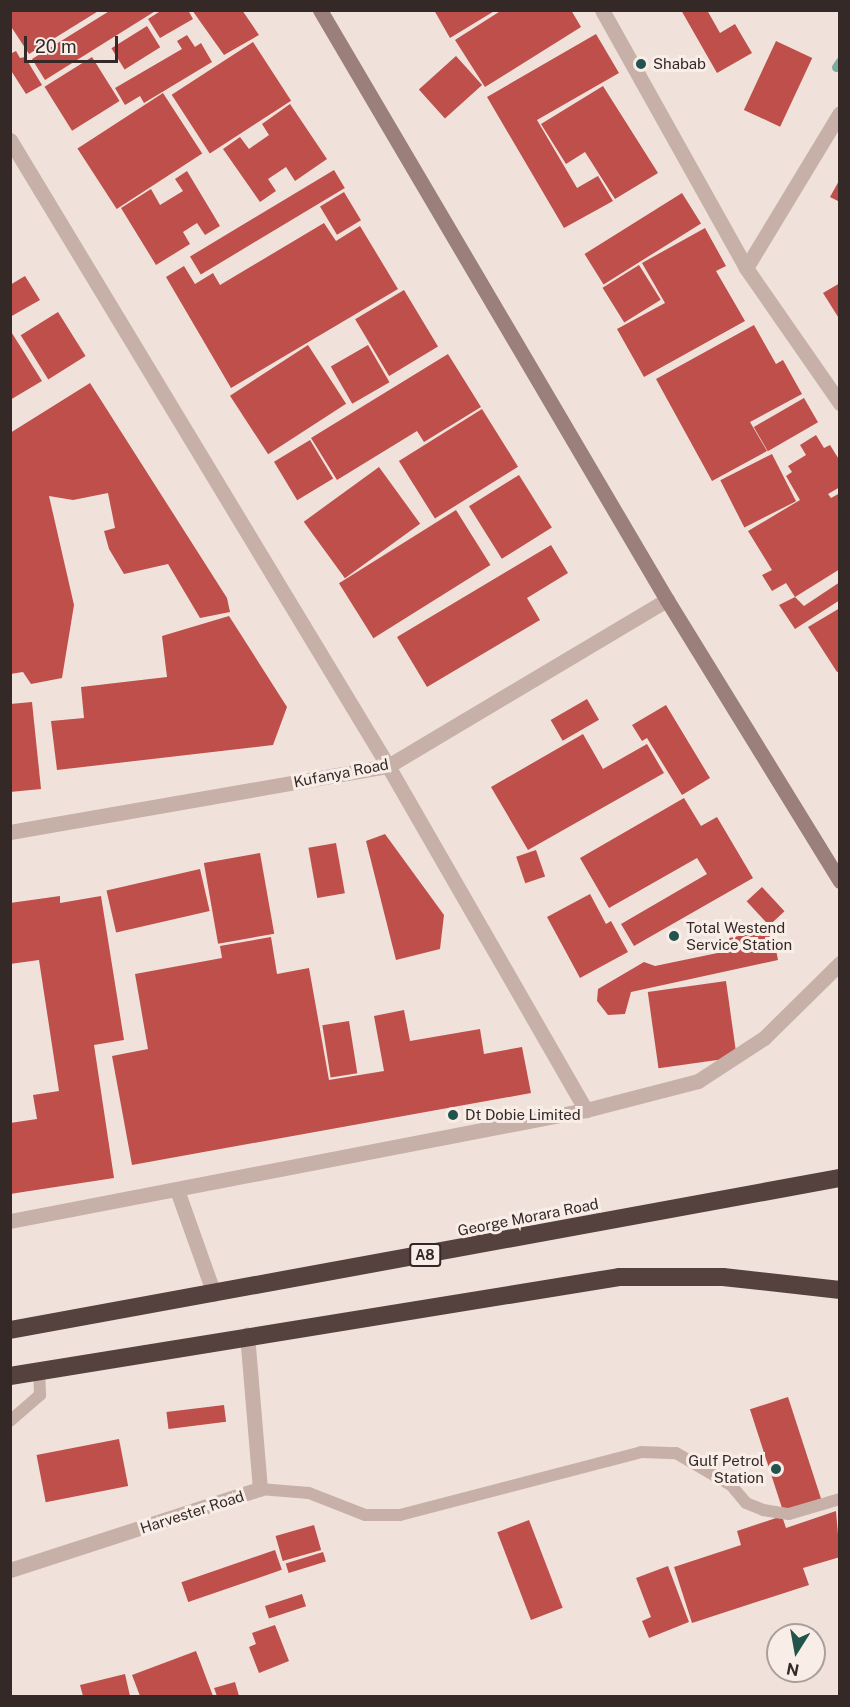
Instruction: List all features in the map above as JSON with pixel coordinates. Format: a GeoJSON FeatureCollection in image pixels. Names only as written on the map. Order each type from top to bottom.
{"type":"FeatureCollection","features":[{"type":"Feature","properties":{"kind":"highway","name":"George Morara Road"},"geometry":{"type":"LineString","coordinates":[[10,1330],[840,1178]]}},
{"type":"Feature","properties":{"kind":"highway"},"geometry":{"type":"LineString","coordinates":[[10,1376],[248,1335],[619,1277],[723,1277],[840,1290]]}},
{"type":"Feature","properties":{"kind":"street"},"geometry":{"type":"LineString","coordinates":[[320,10],[667,600],[840,881]]}},
{"type":"Feature","properties":{"kind":"street"},"geometry":{"type":"LineString","coordinates":[[602,10],[746,268],[840,403]]}},
{"type":"Feature","properties":{"kind":"street"},"geometry":{"type":"LineString","coordinates":[[746,268],[840,114]]}},
{"type":"Feature","properties":{"kind":"street"},"geometry":{"type":"LineString","coordinates":[[10,140],[388,766],[586,1110]]}},
{"type":"Feature","properties":{"kind":"street","name":"Kufanya Road"},"geometry":{"type":"LineString","coordinates":[[10,832],[388,766],[667,600]]}},
{"type":"Feature","properties":{"kind":"street"},"geometry":{"type":"LineString","coordinates":[[10,1221],[586,1110],[698,1081],[733,1061],[765,1038],[840,963]]}},
{"type":"Feature","properties":{"kind":"street"},"geometry":{"type":"LineString","coordinates":[[177,1190],[214,1294]]}},
{"type":"Feature","properties":{"kind":"street","name":"Harvester Road"},"geometry":{"type":"LineString","coordinates":[[10,1570],[260,1490],[248,1335]]}},
{"type":"Feature","properties":{"kind":"lane"},"geometry":{"type":"LineString","coordinates":[[10,1421],[40,1395],[39,1371]]}},
{"type":"Feature","properties":{"kind":"lane"},"geometry":{"type":"LineString","coordinates":[[260,1490],[309,1493],[365,1515],[400,1515],[641,1452],[676,1453],[730,1485],[746,1503],[763,1510],[789,1514],[840,1499]]}},
{"type":"Feature","properties":{"kind":"building"},"geometry":{"type":"Polygon","coordinates":[[[10,10],[100,10],[29,54],[10,25],[10,10]]]}},
{"type":"Feature","properties":{"kind":"building"},"geometry":{"type":"Polygon","coordinates":[[[111,10],[157,10],[45,80],[32,59],[111,10]]]}},
{"type":"Feature","properties":{"kind":"building"},"geometry":{"type":"Polygon","coordinates":[[[162,10],[188,10],[193,19],[160,38],[148,19],[162,10]]]}},
{"type":"Feature","properties":{"kind":"building"},"geometry":{"type":"Polygon","coordinates":[[[192,10],[242,10],[259,35],[224,55],[192,10]]]}},
{"type":"Feature","properties":{"kind":"building"},"geometry":{"type":"Polygon","coordinates":[[[434,10],[496,10],[450,38],[434,10]]]}},
{"type":"Feature","properties":{"kind":"building"},"geometry":{"type":"Polygon","coordinates":[[[502,10],[571,10],[581,27],[485,87],[455,40],[502,10]]]}},
{"type":"Feature","properties":{"kind":"building"},"geometry":{"type":"Polygon","coordinates":[[[681,10],[707,10],[720,33],[735,24],[752,53],[717,73],[681,10]]]}},
{"type":"Feature","properties":{"kind":"building"},"geometry":{"type":"Polygon","coordinates":[[[147,26],[160,47],[125,69],[111,48],[147,26]]]}},
{"type":"Feature","properties":{"kind":"building"},"geometry":{"type":"Polygon","coordinates":[[[596,34],[619,73],[537,120],[577,188],[598,176],[613,201],[564,228],[487,97],[596,34]]]}},
{"type":"Feature","properties":{"kind":"building"},"geometry":{"type":"Polygon","coordinates":[[[187,35],[195,47],[201,43],[212,62],[144,103],[140,96],[125,105],[115,88],[182,49],[177,41],[187,35]]]}},
{"type":"Feature","properties":{"kind":"building"},"geometry":{"type":"Polygon","coordinates":[[[776,41],[812,58],[780,127],[744,110],[776,41]]]}},
{"type":"Feature","properties":{"kind":"building"},"geometry":{"type":"Polygon","coordinates":[[[253,42],[291,101],[210,154],[172,95],[253,42]]]}},
{"type":"Feature","properties":{"kind":"building"},"geometry":{"type":"Polygon","coordinates":[[[16,51],[20,58],[25,57],[42,85],[26,94],[10,69],[10,54],[16,51]]]}},
{"type":"Feature","properties":{"kind":"building"},"geometry":{"type":"Polygon","coordinates":[[[456,56],[482,85],[445,118],[419,89],[456,56]]]}},
{"type":"Feature","properties":{"kind":"building"},"geometry":{"type":"Polygon","coordinates":[[[92,57],[120,101],[72,131],[45,87],[92,57]]]}},
{"type":"Feature","properties":{"kind":"building"},"geometry":{"type":"Polygon","coordinates":[[[603,86],[658,173],[615,199],[585,152],[566,164],[541,124],[603,86]]]}},
{"type":"Feature","properties":{"kind":"building"},"geometry":{"type":"Polygon","coordinates":[[[163,93],[202,153],[117,209],[77,149],[163,93]]]}},
{"type":"Feature","properties":{"kind":"building"},"geometry":{"type":"Polygon","coordinates":[[[290,104],[327,159],[295,181],[286,167],[268,179],[276,191],[260,202],[223,149],[240,137],[249,149],[269,135],[262,124],[290,104]]]}},
{"type":"Feature","properties":{"kind":"building"},"geometry":{"type":"Polygon","coordinates":[[[334,170],[345,188],[201,275],[190,257],[334,170]]]}},
{"type":"Feature","properties":{"kind":"building"},"geometry":{"type":"Polygon","coordinates":[[[187,171],[220,226],[205,235],[197,223],[183,232],[190,244],[156,265],[121,208],[151,189],[160,205],[183,191],[175,179],[187,171]]]}},
{"type":"Feature","properties":{"kind":"building"},"geometry":{"type":"Polygon","coordinates":[[[840,179],[840,202],[830,197],[840,179]]]}},
{"type":"Feature","properties":{"kind":"building"},"geometry":{"type":"Polygon","coordinates":[[[344,192],[361,220],[337,235],[320,206],[344,192]]]}},
{"type":"Feature","properties":{"kind":"building"},"geometry":{"type":"Polygon","coordinates":[[[682,193],[701,224],[604,284],[584,254],[682,193]]]}},
{"type":"Feature","properties":{"kind":"building"},"geometry":{"type":"Polygon","coordinates":[[[324,223],[336,241],[360,226],[398,289],[231,388],[166,277],[184,266],[195,284],[213,273],[220,285],[324,223]]]}},
{"type":"Feature","properties":{"kind":"building"},"geometry":{"type":"Polygon","coordinates":[[[705,228],[726,266],[716,271],[745,321],[644,377],[617,329],[665,303],[642,263],[705,228]]]}},
{"type":"Feature","properties":{"kind":"building"},"geometry":{"type":"Polygon","coordinates":[[[639,265],[661,300],[624,323],[603,288],[639,265]]]}},
{"type":"Feature","properties":{"kind":"building"},"geometry":{"type":"Polygon","coordinates":[[[25,276],[40,300],[10,317],[10,285],[25,276]]]}},
{"type":"Feature","properties":{"kind":"building"},"geometry":{"type":"Polygon","coordinates":[[[840,283],[840,320],[823,293],[840,283]]]}},
{"type":"Feature","properties":{"kind":"building"},"geometry":{"type":"Polygon","coordinates":[[[404,290],[438,347],[389,376],[355,319],[404,290]]]}},
{"type":"Feature","properties":{"kind":"building"},"geometry":{"type":"Polygon","coordinates":[[[58,312],[86,356],[48,379],[21,335],[58,312]]]}},
{"type":"Feature","properties":{"kind":"building"},"geometry":{"type":"Polygon","coordinates":[[[754,325],[776,364],[783,360],[802,394],[750,422],[767,451],[712,481],[656,379],[754,325]]]}},
{"type":"Feature","properties":{"kind":"building"},"geometry":{"type":"Polygon","coordinates":[[[10,330],[42,381],[10,400],[10,330]]]}},
{"type":"Feature","properties":{"kind":"building"},"geometry":{"type":"Polygon","coordinates":[[[308,345],[346,404],[268,454],[230,396],[308,345]]]}},
{"type":"Feature","properties":{"kind":"building"},"geometry":{"type":"Polygon","coordinates":[[[368,345],[390,382],[352,404],[331,367],[368,345]]]}},
{"type":"Feature","properties":{"kind":"building"},"geometry":{"type":"Polygon","coordinates":[[[448,354],[481,407],[424,442],[417,431],[337,480],[311,438],[448,354]]]}},
{"type":"Feature","properties":{"kind":"building"},"geometry":{"type":"Polygon","coordinates":[[[90,383],[227,598],[230,612],[200,618],[168,564],[124,574],[109,549],[104,531],[115,528],[108,493],[73,500],[49,496],[74,605],[62,678],[31,684],[23,672],[10,674],[10,433],[90,383]]]}},
{"type":"Feature","properties":{"kind":"building"},"geometry":{"type":"Polygon","coordinates":[[[804,398],[818,422],[768,451],[754,427],[804,398]]]}},
{"type":"Feature","properties":{"kind":"building"},"geometry":{"type":"Polygon","coordinates":[[[482,409],[518,467],[435,519],[399,461],[482,409]]]}},
{"type":"Feature","properties":{"kind":"building"},"geometry":{"type":"Polygon","coordinates":[[[816,435],[824,448],[830,445],[840,461],[840,487],[828,494],[831,498],[840,493],[840,569],[795,597],[786,583],[772,591],[762,575],[772,570],[748,531],[800,500],[786,476],[792,472],[788,466],[806,455],[800,445],[816,435]]]}},
{"type":"Feature","properties":{"kind":"building"},"geometry":{"type":"Polygon","coordinates":[[[310,440],[333,479],[297,500],[274,462],[310,440]]]}},
{"type":"Feature","properties":{"kind":"building"},"geometry":{"type":"Polygon","coordinates":[[[772,454],[796,501],[744,528],[720,480],[772,454]]]}},
{"type":"Feature","properties":{"kind":"building"},"geometry":{"type":"Polygon","coordinates":[[[379,467],[420,524],[345,578],[304,522],[379,467]]]}},
{"type":"Feature","properties":{"kind":"building"},"geometry":{"type":"Polygon","coordinates":[[[519,475],[552,528],[502,559],[469,506],[519,475]]]}},
{"type":"Feature","properties":{"kind":"building"},"geometry":{"type":"Polygon","coordinates":[[[456,510],[490,565],[373,638],[339,583],[456,510]]]}},
{"type":"Feature","properties":{"kind":"building"},"geometry":{"type":"Polygon","coordinates":[[[551,545],[568,573],[527,598],[540,620],[427,687],[397,637],[551,545]]]}},
{"type":"Feature","properties":{"kind":"building"},"geometry":{"type":"Polygon","coordinates":[[[840,582],[840,600],[795,629],[779,605],[795,597],[804,606],[840,582]]]}},
{"type":"Feature","properties":{"kind":"building"},"geometry":{"type":"Polygon","coordinates":[[[840,608],[840,671],[837,672],[808,627],[840,608]]]}},
{"type":"Feature","properties":{"kind":"building"},"geometry":{"type":"Polygon","coordinates":[[[229,616],[287,707],[273,745],[57,770],[51,721],[84,718],[81,687],[167,677],[162,636],[229,616]]]}},
{"type":"Feature","properties":{"kind":"building"},"geometry":{"type":"Polygon","coordinates":[[[587,699],[599,720],[563,741],[551,720],[587,699]]]}},
{"type":"Feature","properties":{"kind":"building"},"geometry":{"type":"Polygon","coordinates":[[[32,702],[41,789],[10,792],[10,704],[32,702]]]}},
{"type":"Feature","properties":{"kind":"building"},"geometry":{"type":"Polygon","coordinates":[[[666,705],[710,778],[682,795],[647,738],[642,741],[632,725],[666,705]]]}},
{"type":"Feature","properties":{"kind":"building"},"geometry":{"type":"Polygon","coordinates":[[[583,734],[603,769],[647,744],[664,773],[528,850],[491,787],[583,734]]]}},
{"type":"Feature","properties":{"kind":"building"},"geometry":{"type":"Polygon","coordinates":[[[684,798],[701,826],[717,817],[753,878],[634,946],[621,924],[707,874],[697,858],[609,908],[580,858],[684,798]]]}},
{"type":"Feature","properties":{"kind":"building"},"geometry":{"type":"Polygon","coordinates":[[[385,834],[444,915],[440,949],[396,960],[366,841],[385,834]]]}},
{"type":"Feature","properties":{"kind":"building"},"geometry":{"type":"Polygon","coordinates":[[[336,843],[345,893],[317,898],[308,848],[336,843]]]}},
{"type":"Feature","properties":{"kind":"building"},"geometry":{"type":"Polygon","coordinates":[[[536,850],[545,876],[525,883],[516,857],[536,850]]]}},
{"type":"Feature","properties":{"kind":"building"},"geometry":{"type":"Polygon","coordinates":[[[260,853],[274,934],[218,944],[204,863],[260,853]]]}},
{"type":"Feature","properties":{"kind":"building"},"geometry":{"type":"Polygon","coordinates":[[[200,869],[210,911],[116,932],[106,891],[200,869]]]}},
{"type":"Feature","properties":{"kind":"building"},"geometry":{"type":"Polygon","coordinates":[[[762,887],[785,911],[769,925],[747,901],[762,887]]]}},
{"type":"Feature","properties":{"kind":"building"},"geometry":{"type":"Polygon","coordinates":[[[590,894],[606,924],[611,921],[628,952],[580,978],[547,917],[590,894]]]}},
{"type":"Feature","properties":{"kind":"building"},"geometry":{"type":"Polygon","coordinates":[[[60,896],[60,903],[101,896],[124,1040],[94,1045],[114,1178],[10,1194],[10,1123],[37,1119],[33,1095],[59,1091],[39,960],[10,964],[10,903],[60,896]]]}},
{"type":"Feature","properties":{"kind":"building"},"geometry":{"type":"Polygon","coordinates":[[[772,929],[778,960],[631,992],[625,1014],[608,1015],[597,1001],[598,989],[644,962],[655,966],[732,950],[729,938],[772,929]]]}},
{"type":"Feature","properties":{"kind":"building"},"geometry":{"type":"Polygon","coordinates":[[[271,937],[277,974],[309,968],[329,1080],[384,1071],[374,1016],[404,1010],[410,1041],[480,1029],[484,1054],[522,1047],[531,1093],[132,1165],[112,1056],[148,1049],[135,974],[222,958],[220,946],[271,937]]]}},
{"type":"Feature","properties":{"kind":"building"},"geometry":{"type":"Polygon","coordinates":[[[726,981],[737,1057],[658,1068],[648,992],[726,981]]]}},
{"type":"Feature","properties":{"kind":"building"},"geometry":{"type":"Polygon","coordinates":[[[349,1021],[357,1073],[331,1078],[322,1025],[349,1021]]]}},
{"type":"Feature","properties":{"kind":"building"},"geometry":{"type":"Polygon","coordinates":[[[788,1397],[821,1499],[783,1511],[750,1409],[788,1397]]]}},
{"type":"Feature","properties":{"kind":"building"},"geometry":{"type":"Polygon","coordinates":[[[224,1405],[226,1422],[169,1429],[166,1412],[224,1405]]]}},
{"type":"Feature","properties":{"kind":"building"},"geometry":{"type":"Polygon","coordinates":[[[119,1439],[128,1486],[46,1502],[37,1455],[119,1439]]]}},
{"type":"Feature","properties":{"kind":"building"},"geometry":{"type":"Polygon","coordinates":[[[836,1511],[840,1557],[803,1568],[809,1585],[692,1623],[674,1567],[741,1545],[737,1531],[782,1516],[786,1528],[836,1511]]]}},
{"type":"Feature","properties":{"kind":"building"},"geometry":{"type":"Polygon","coordinates":[[[529,1520],[563,1608],[531,1620],[497,1532],[529,1520]]]}},
{"type":"Feature","properties":{"kind":"building"},"geometry":{"type":"Polygon","coordinates":[[[314,1525],[321,1550],[283,1561],[276,1536],[314,1525]]]}},
{"type":"Feature","properties":{"kind":"building"},"geometry":{"type":"Polygon","coordinates":[[[275,1550],[282,1570],[188,1602],[181,1582],[275,1550]]]}},
{"type":"Feature","properties":{"kind":"building"},"geometry":{"type":"Polygon","coordinates":[[[323,1552],[326,1562],[289,1573],[286,1563],[323,1552]]]}},
{"type":"Feature","properties":{"kind":"building"},"geometry":{"type":"Polygon","coordinates":[[[668,1566],[689,1622],[649,1638],[642,1621],[651,1617],[636,1578],[668,1566]]]}},
{"type":"Feature","properties":{"kind":"building"},"geometry":{"type":"Polygon","coordinates":[[[302,1594],[306,1606],[269,1618],[265,1606],[302,1594]]]}},
{"type":"Feature","properties":{"kind":"building"},"geometry":{"type":"Polygon","coordinates":[[[275,1625],[289,1661],[259,1673],[249,1647],[256,1644],[252,1633],[275,1625]]]}},
{"type":"Feature","properties":{"kind":"building"},"geometry":{"type":"Polygon","coordinates":[[[196,1651],[213,1696],[140,1696],[132,1675],[196,1651]]]}},
{"type":"Feature","properties":{"kind":"building"},"geometry":{"type":"Polygon","coordinates":[[[125,1674],[130,1696],[83,1696],[80,1685],[125,1674]]]}},
{"type":"Feature","properties":{"kind":"building"},"geometry":{"type":"Polygon","coordinates":[[[235,1682],[239,1696],[217,1696],[214,1688],[235,1682]]]}},
{"type":"Feature","properties":{"kind":"waterway"},"geometry":{"type":"LineString","coordinates":[[836,67],[840,61]]}},
{"type":"Feature","properties":{"kind":"place","name":"Shabab"},"geometry":{"type":"Point","coordinates":[641,64]}},
{"type":"Feature","properties":{"kind":"place","name":"Total Westend Service Station"},"geometry":{"type":"Point","coordinates":[674,936]}},
{"type":"Feature","properties":{"kind":"place","name":"Dt Dobie Limited"},"geometry":{"type":"Point","coordinates":[453,1115]}},
{"type":"Feature","properties":{"kind":"place","name":"Gulf Petrol Station"},"geometry":{"type":"Point","coordinates":[776,1469]}}]}
